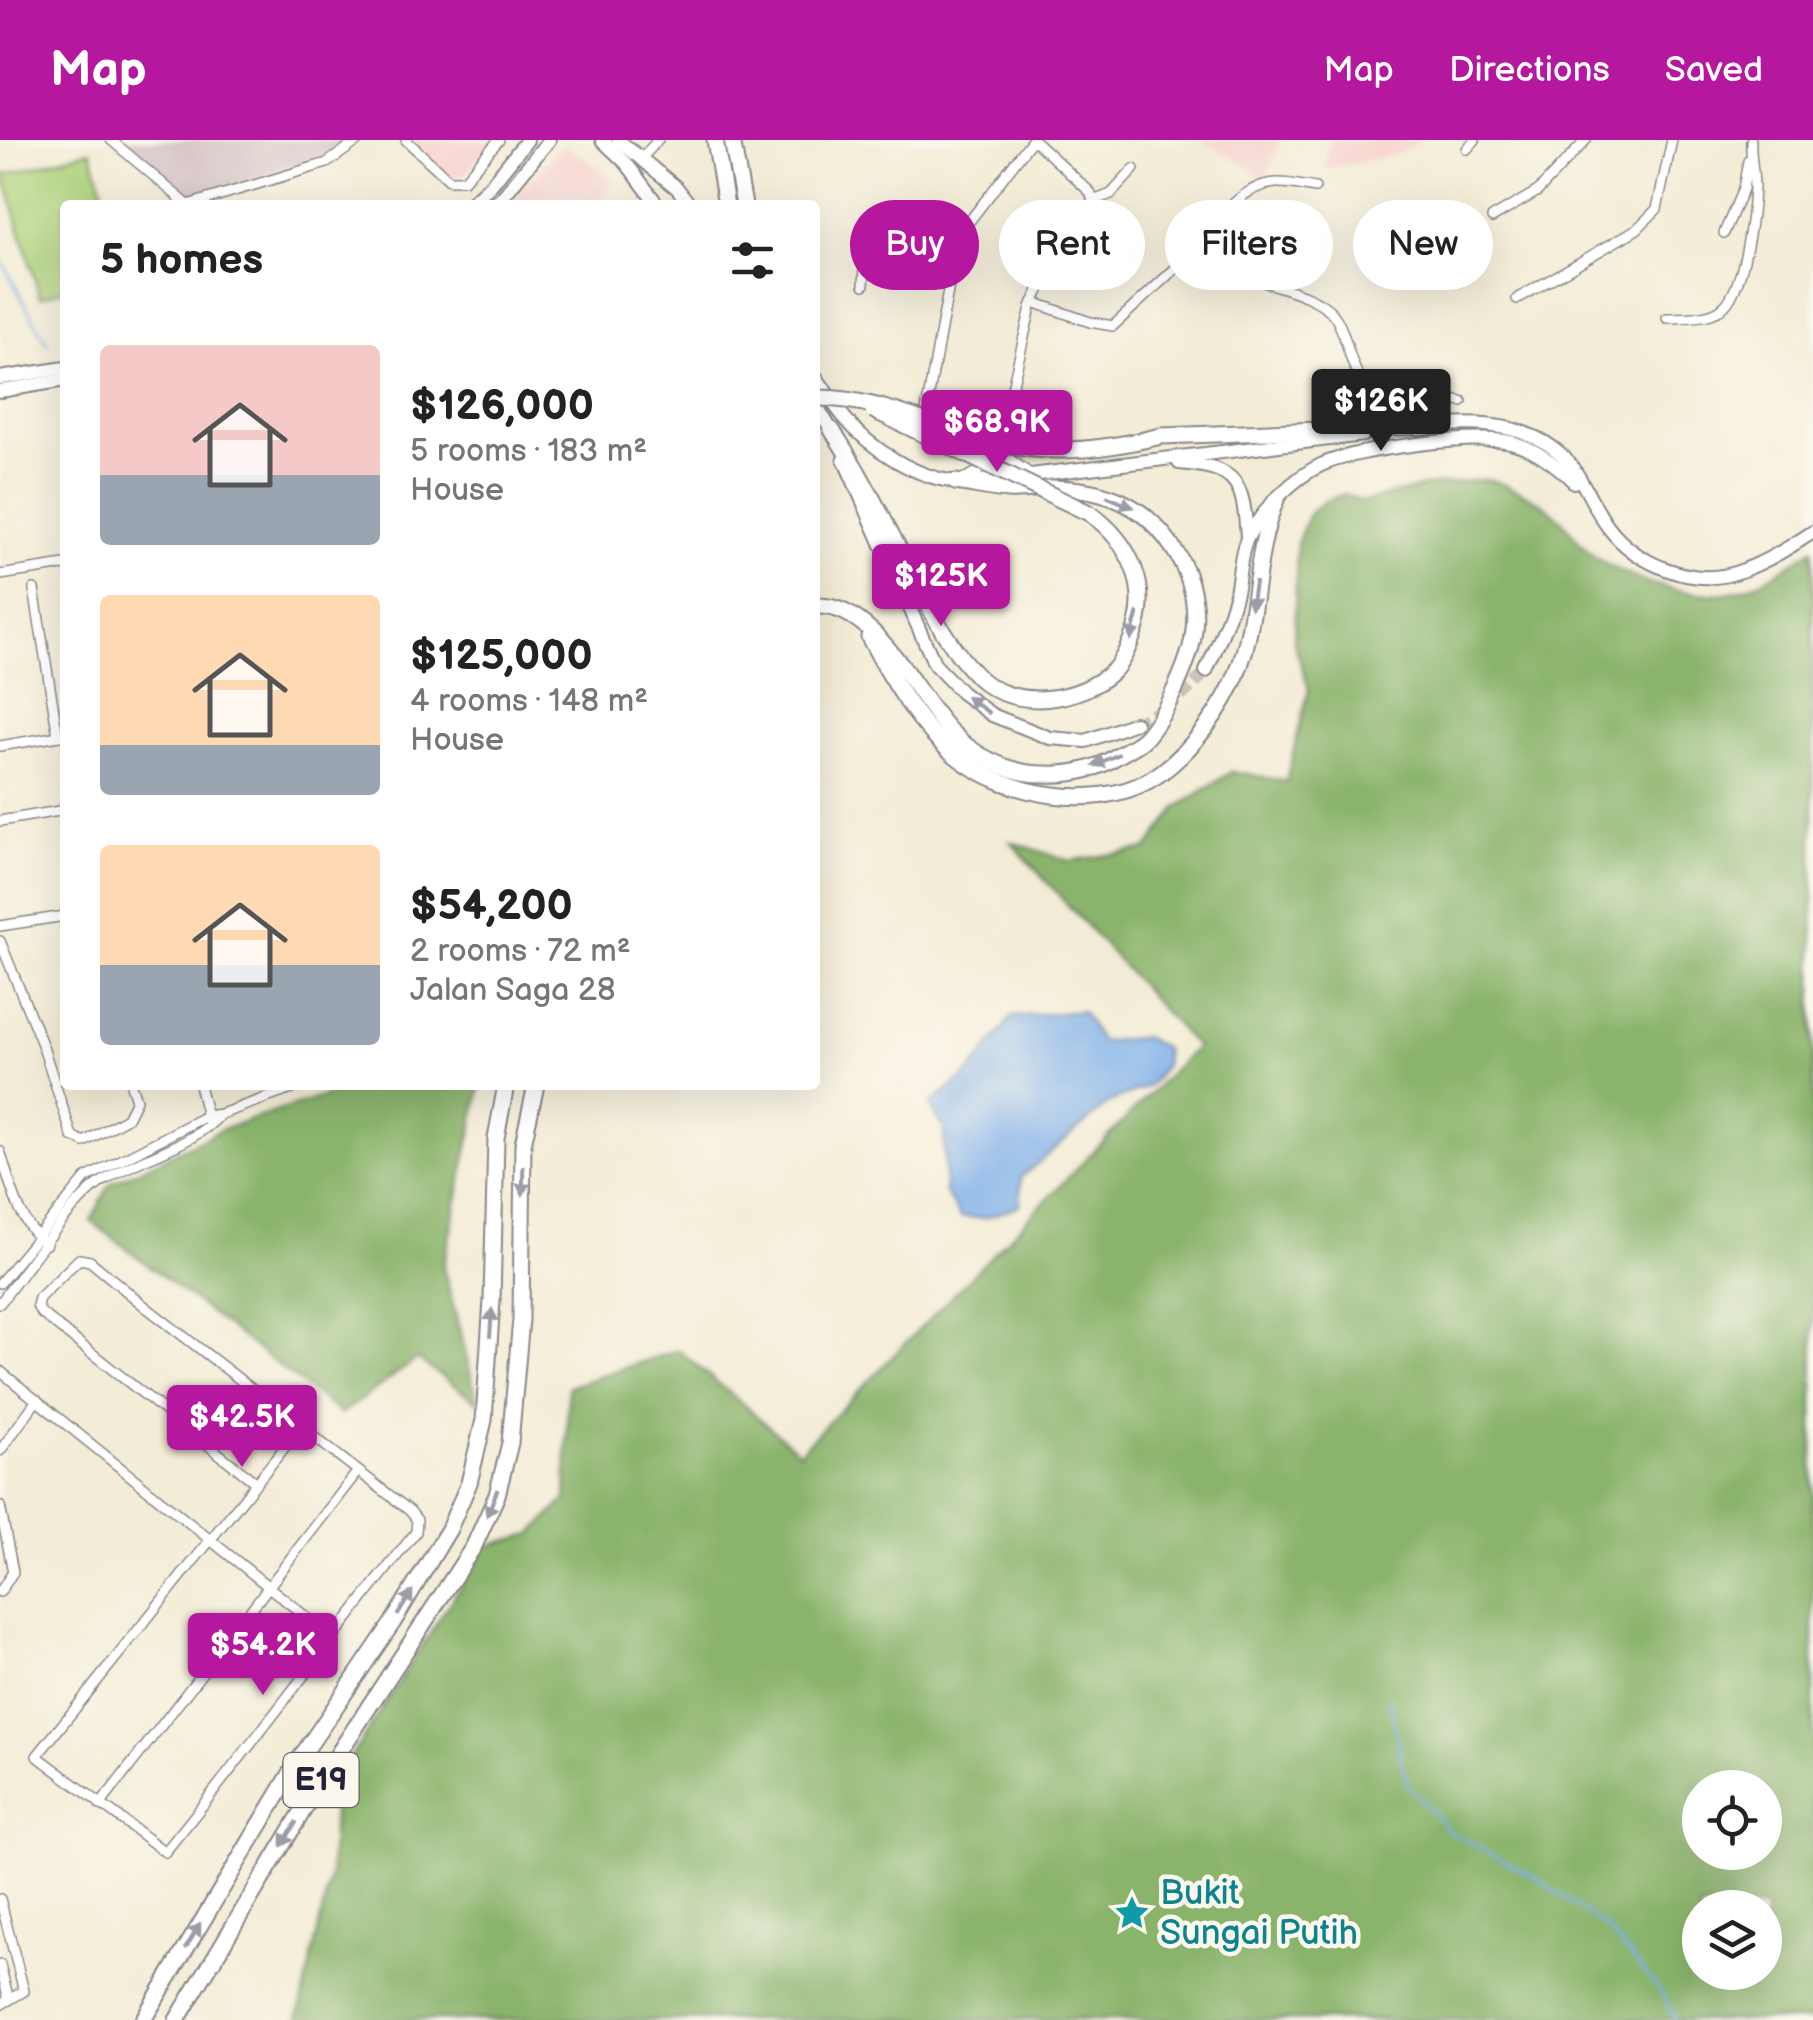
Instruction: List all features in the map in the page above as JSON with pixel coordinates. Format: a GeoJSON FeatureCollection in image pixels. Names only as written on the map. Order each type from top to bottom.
{"type":"FeatureCollection","features":[{"type":"Feature","properties":{"kind":"highway"},"geometry":{"type":"LineString","coordinates":[[715,140],[725,200]]}},
{"type":"Feature","properties":{"kind":"highway"},"geometry":{"type":"LineString","coordinates":[[732,140],[743,200]]}},
{"type":"Feature","properties":{"kind":"highway"},"geometry":{"type":"LineString","coordinates":[[820,401],[843,399],[886,408],[980,439],[1046,452],[1120,446],[1161,436],[1428,426]]}},
{"type":"Feature","properties":{"kind":"highway"},"geometry":{"type":"LineString","coordinates":[[832,430],[859,471],[949,640],[983,682],[1008,694],[1056,698],[1090,686],[1114,670],[1125,654],[1139,614],[1136,571],[1109,526],[1089,513],[886,419],[865,405]]}},
{"type":"Feature","properties":{"kind":"highway"},"geometry":{"type":"LineString","coordinates":[[820,605],[862,624],[898,659],[950,732],[988,760],[1026,774],[1067,775],[1111,760],[1144,739],[1163,711],[1193,638],[1194,598],[1186,568],[1161,528],[1128,502],[1090,490],[1008,490],[955,482]]}},
{"type":"Feature","properties":{"kind":"highway"},"geometry":{"type":"LineString","coordinates":[[862,624],[922,722],[958,758],[997,782],[1048,796],[1082,796],[1146,782],[1179,758],[1230,690],[1243,661],[1263,531],[1276,500]]}},
{"type":"Feature","properties":{"kind":"highway","name":"E19"},"geometry":{"type":"LineString","coordinates":[[143,2020],[299,1760],[393,1622],[449,1529],[469,1484],[484,1420],[496,1138],[505,1090]]}},
{"type":"Feature","properties":{"kind":"highway","name":"E19"},"geometry":{"type":"LineString","coordinates":[[177,2020],[325,1774],[474,1546],[496,1495],[510,1444],[521,1318],[523,1144],[535,1090]]}},
{"type":"Feature","properties":{"kind":"street"},"geometry":{"type":"LineString","coordinates":[[111,140],[182,200]]}},
{"type":"Feature","properties":{"kind":"street"},"geometry":{"type":"LineString","coordinates":[[205,200],[327,163],[359,140]]}},
{"type":"Feature","properties":{"kind":"street"},"geometry":{"type":"LineString","coordinates":[[406,140],[449,180],[464,180],[499,140]]}},
{"type":"Feature","properties":{"kind":"street"},"geometry":{"type":"LineString","coordinates":[[491,185],[528,140]]}},
{"type":"Feature","properties":{"kind":"street"},"geometry":{"type":"LineString","coordinates":[[474,200],[536,140]]}},
{"type":"Feature","properties":{"kind":"street"},"geometry":{"type":"LineString","coordinates":[[500,200],[549,140]]}},
{"type":"Feature","properties":{"kind":"street"},"geometry":{"type":"LineString","coordinates":[[602,140],[627,164],[654,200]]}},
{"type":"Feature","properties":{"kind":"street"},"geometry":{"type":"LineString","coordinates":[[618,140],[686,200]]}},
{"type":"Feature","properties":{"kind":"street"},"geometry":{"type":"LineString","coordinates":[[641,158],[658,140]]}},
{"type":"Feature","properties":{"kind":"street"},"geometry":{"type":"LineString","coordinates":[[979,209],[1033,140],[1090,192],[1092,200]]}},
{"type":"Feature","properties":{"kind":"street"},"geometry":{"type":"LineString","coordinates":[[1493,217],[1538,191],[1586,140]]}},
{"type":"Feature","properties":{"kind":"street"},"geometry":{"type":"LineString","coordinates":[[1516,299],[1637,229],[1657,208],[1672,140]]}},
{"type":"Feature","properties":{"kind":"street"},"geometry":{"type":"LineString","coordinates":[[1724,233],[1743,189],[1751,144]]}},
{"type":"Feature","properties":{"kind":"street"},"geometry":{"type":"LineString","coordinates":[[1666,318],[1708,314],[1722,309],[1729,299],[1749,240],[1754,184],[1751,144]]}},
{"type":"Feature","properties":{"kind":"street"},"geometry":{"type":"LineString","coordinates":[[1098,200],[1111,194],[1134,170]]}},
{"type":"Feature","properties":{"kind":"street"},"geometry":{"type":"LineString","coordinates":[[1238,200],[1255,187],[1276,183],[1316,188]]}},
{"type":"Feature","properties":{"kind":"street"},"geometry":{"type":"LineString","coordinates":[[1033,302],[1113,326],[1165,278]]}},
{"type":"Feature","properties":{"kind":"street"},"geometry":{"type":"LineString","coordinates":[[926,411],[948,290]]}},
{"type":"Feature","properties":{"kind":"street"},"geometry":{"type":"LineString","coordinates":[[955,482],[979,474],[992,458],[1039,290]]}},
{"type":"Feature","properties":{"kind":"street"},"geometry":{"type":"LineString","coordinates":[[1293,290],[1332,312],[1367,387],[1396,395],[1438,396],[1462,402]]}},
{"type":"Feature","properties":{"kind":"street"},"geometry":{"type":"LineString","coordinates":[[0,391],[60,370]]}},
{"type":"Feature","properties":{"kind":"street"},"geometry":{"type":"LineString","coordinates":[[0,378],[60,380]]}},
{"type":"Feature","properties":{"kind":"street"},"geometry":{"type":"LineString","coordinates":[[820,383],[844,418],[873,444],[911,468],[955,482],[1035,477],[1428,426],[1490,425],[1536,439],[1558,451],[1606,524],[1635,554],[1656,564],[1701,576],[1736,573],[1813,532]]}},
{"type":"Feature","properties":{"kind":"street"},"geometry":{"type":"LineString","coordinates":[[820,410],[935,665],[962,694],[992,715],[1050,738],[1086,741],[1135,724]]}},
{"type":"Feature","properties":{"kind":"street"},"geometry":{"type":"LineString","coordinates":[[1000,439],[1005,456],[1035,477]]}},
{"type":"Feature","properties":{"kind":"street"},"geometry":{"type":"LineString","coordinates":[[1247,537],[1276,500],[1320,466],[1362,453],[1479,440],[1509,442],[1534,451],[1559,467],[1593,503]]}},
{"type":"Feature","properties":{"kind":"street"},"geometry":{"type":"LineString","coordinates":[[1157,461],[1209,466],[1232,477],[1244,495],[1247,537],[1235,595],[1206,670]]}},
{"type":"Feature","properties":{"kind":"street"},"geometry":{"type":"LineString","coordinates":[[0,575],[60,566]]}},
{"type":"Feature","properties":{"kind":"street"},"geometry":{"type":"LineString","coordinates":[[34,589],[60,725]]}},
{"type":"Feature","properties":{"kind":"street"},"geometry":{"type":"LineString","coordinates":[[0,746],[60,735]]}},
{"type":"Feature","properties":{"kind":"street"},"geometry":{"type":"LineString","coordinates":[[0,821],[60,811]]}},
{"type":"Feature","properties":{"kind":"street"},"geometry":{"type":"LineString","coordinates":[[0,926],[60,917]]}},
{"type":"Feature","properties":{"kind":"street"},"geometry":{"type":"LineString","coordinates":[[0,940],[42,1044],[72,1136],[84,1142],[128,1118],[136,1100],[133,1090]]}},
{"type":"Feature","properties":{"kind":"street"},"geometry":{"type":"LineString","coordinates":[[199,1090],[210,1127]]}},
{"type":"Feature","properties":{"kind":"street"},"geometry":{"type":"LineString","coordinates":[[0,1283],[86,1178],[206,1116],[221,1114],[277,1090]]}},
{"type":"Feature","properties":{"kind":"street"},"geometry":{"type":"LineString","coordinates":[[0,1303],[95,1187],[119,1171],[210,1127],[221,1114]]}},
{"type":"Feature","properties":{"kind":"street"},"geometry":{"type":"LineString","coordinates":[[0,1151],[17,1202],[36,1236],[46,1244]]}},
{"type":"Feature","properties":{"kind":"street"},"geometry":{"type":"LineString","coordinates":[[256,1483],[41,1314],[39,1298],[79,1259],[84,1258],[410,1511],[416,1520],[416,1532],[165,1852],[38,1756],[210,1542],[300,1427]]}},
{"type":"Feature","properties":{"kind":"street"},"geometry":{"type":"LineString","coordinates":[[0,1372],[331,1638]]}},
{"type":"Feature","properties":{"kind":"street"},"geometry":{"type":"LineString","coordinates":[[0,1451],[38,1400]]}},
{"type":"Feature","properties":{"kind":"street"},"geometry":{"type":"LineString","coordinates":[[100,1805],[358,1471]]}},
{"type":"Feature","properties":{"kind":"street"},"geometry":{"type":"LineString","coordinates":[[0,1506],[13,1572],[0,1592]]}},
{"type":"Feature","properties":{"kind":"street"},"geometry":{"type":"LineString","coordinates":[[0,1898],[23,1987],[4,1998],[0,1966]]}},
{"type":"Feature","properties":{"kind":"shaded area"},"geometry":{"type":"Polygon","coordinates":[[[116,140],[342,140],[346,144],[323,158],[186,200],[116,140]]]}},
{"type":"Feature","properties":{"kind":"shaded area"},"geometry":{"type":"Polygon","coordinates":[[[411,140],[495,140],[463,176],[450,177],[411,140]]]}},
{"type":"Feature","properties":{"kind":"shaded area"},"geometry":{"type":"Polygon","coordinates":[[[1200,140],[1281,140],[1267,176],[1259,177],[1254,170],[1200,140]]]}},
{"type":"Feature","properties":{"kind":"shaded area"},"geometry":{"type":"Polygon","coordinates":[[[1329,140],[1421,140],[1395,155],[1325,169],[1329,140]]]}},
{"type":"Feature","properties":{"kind":"shaded area"},"geometry":{"type":"Polygon","coordinates":[[[559,148],[569,148],[611,176],[612,185],[599,200],[513,200],[559,148]]]}},
{"type":"Feature","properties":{"kind":"green space"},"geometry":{"type":"Polygon","coordinates":[[[91,150],[106,200],[60,200],[60,291],[40,297],[4,175],[91,150]]]}},
{"type":"Feature","properties":{"kind":"green space"},"geometry":{"type":"Polygon","coordinates":[[[1488,479],[1536,500],[1553,512],[1588,551],[1606,564],[1663,587],[1704,594],[1739,590],[1813,549],[1813,2020],[298,2020],[330,1878],[334,1783],[486,1546],[532,1534],[566,1500],[568,1387],[678,1350],[799,1452],[1196,1047],[1011,842],[1069,861],[1147,849],[1177,808],[1233,771],[1286,782],[1309,689],[1294,642],[1297,543],[1309,514],[1325,501],[1344,494],[1363,502],[1424,486],[1488,479]]]}},
{"type":"Feature","properties":{"kind":"green space"},"geometry":{"type":"Polygon","coordinates":[[[343,1090],[480,1090],[443,1267],[478,1402],[417,1359],[341,1414],[91,1221],[110,1184],[225,1128],[343,1090]]]}},
{"type":"Feature","properties":{"kind":"water"},"geometry":{"type":"Polygon","coordinates":[[[1082,1011],[1101,1042],[1144,1037],[1164,1049],[1165,1065],[1149,1086],[1110,1102],[1021,1177],[1020,1205],[985,1218],[960,1217],[945,1192],[944,1128],[930,1105],[972,1070],[1012,1017],[1082,1011]]]}},
{"type":"Feature","properties":{"kind":"waterway"},"geometry":{"type":"LineString","coordinates":[[0,258],[48,345]]}},
{"type":"Feature","properties":{"kind":"waterway"},"geometry":{"type":"LineString","coordinates":[[1389,1697],[1406,1783],[1451,1833],[1536,1877],[1608,1929],[1664,1996],[1675,2020]]}},
{"type":"Feature","properties":{"kind":"tunnel"},"geometry":{"type":"LineString","coordinates":[[1135,723],[1174,702],[1206,671]]}},
{"type":"Feature","properties":{"kind":"place","name":"Bukit Sungai Putih"},"geometry":{"type":"Point","coordinates":[1132,1913]}}]}
